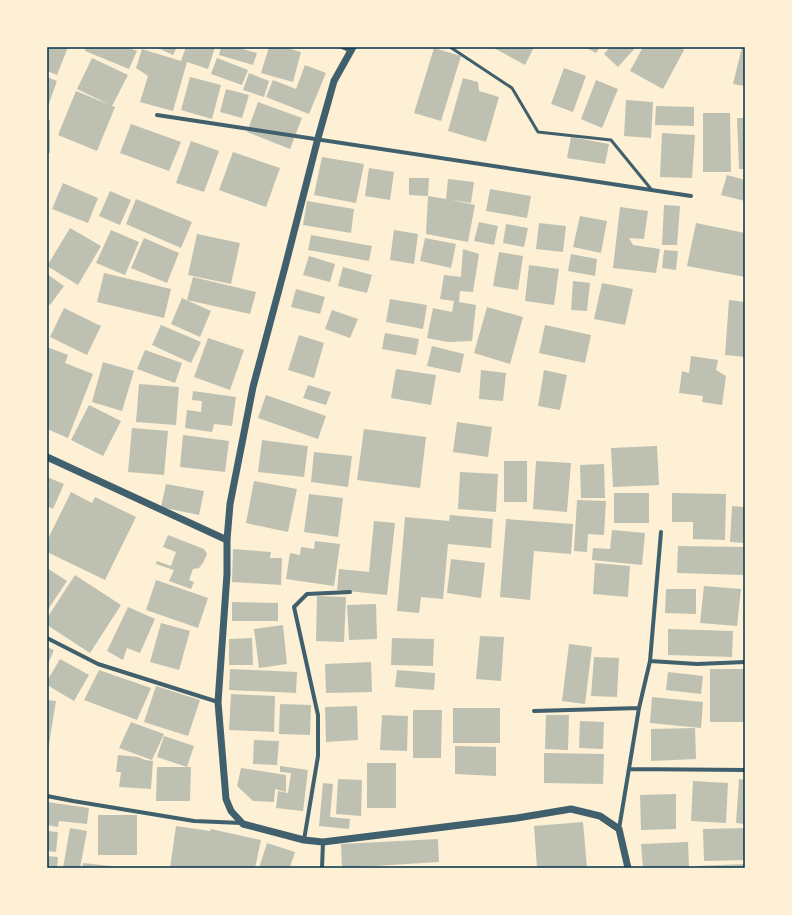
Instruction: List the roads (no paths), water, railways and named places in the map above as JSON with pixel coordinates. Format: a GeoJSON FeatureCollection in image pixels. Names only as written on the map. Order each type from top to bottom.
{"type":"FeatureCollection","features":[{"type":"Feature","properties":{"kind":"street"},"geometry":{"type":"LineString","coordinates":[[243,824],[231,811],[226,799],[218,702],[227,574],[227,540],[230,504],[253,387],[318,138],[334,81],[352,49],[342,47]]}},
{"type":"Feature","properties":{"kind":"street"},"geometry":{"type":"LineString","coordinates":[[157,115],[318,138],[691,196]]}},
{"type":"Feature","properties":{"kind":"street"},"geometry":{"type":"LineString","coordinates":[[47,457],[227,540]]}},
{"type":"Feature","properties":{"kind":"street"},"geometry":{"type":"LineString","coordinates":[[628,868],[619,829],[639,708],[650,661],[661,532]]}},
{"type":"Feature","properties":{"kind":"street"},"geometry":{"type":"LineString","coordinates":[[304,840],[318,756],[318,715],[294,607],[307,594],[350,592]]}},
{"type":"Feature","properties":{"kind":"street"},"geometry":{"type":"LineString","coordinates":[[47,638],[98,664],[218,702]]}},
{"type":"Feature","properties":{"kind":"street"},"geometry":{"type":"LineString","coordinates":[[650,661],[697,664],[745,662]]}},
{"type":"Feature","properties":{"kind":"street"},"geometry":{"type":"LineString","coordinates":[[534,711],[639,708]]}},
{"type":"Feature","properties":{"kind":"street"},"geometry":{"type":"LineString","coordinates":[[629,769],[745,770]]}},
{"type":"Feature","properties":{"kind":"street"},"geometry":{"type":"LineString","coordinates":[[47,796],[81,803],[194,821],[243,824],[304,840],[323,842],[517,818],[570,809],[600,816],[619,829]]}},
{"type":"Feature","properties":{"kind":"street"},"geometry":{"type":"LineString","coordinates":[[322,868],[323,842]]}},
{"type":"Feature","properties":{"kind":"lane"},"geometry":{"type":"LineString","coordinates":[[450,47],[512,88],[538,132],[611,140],[651,189]]}}]}
